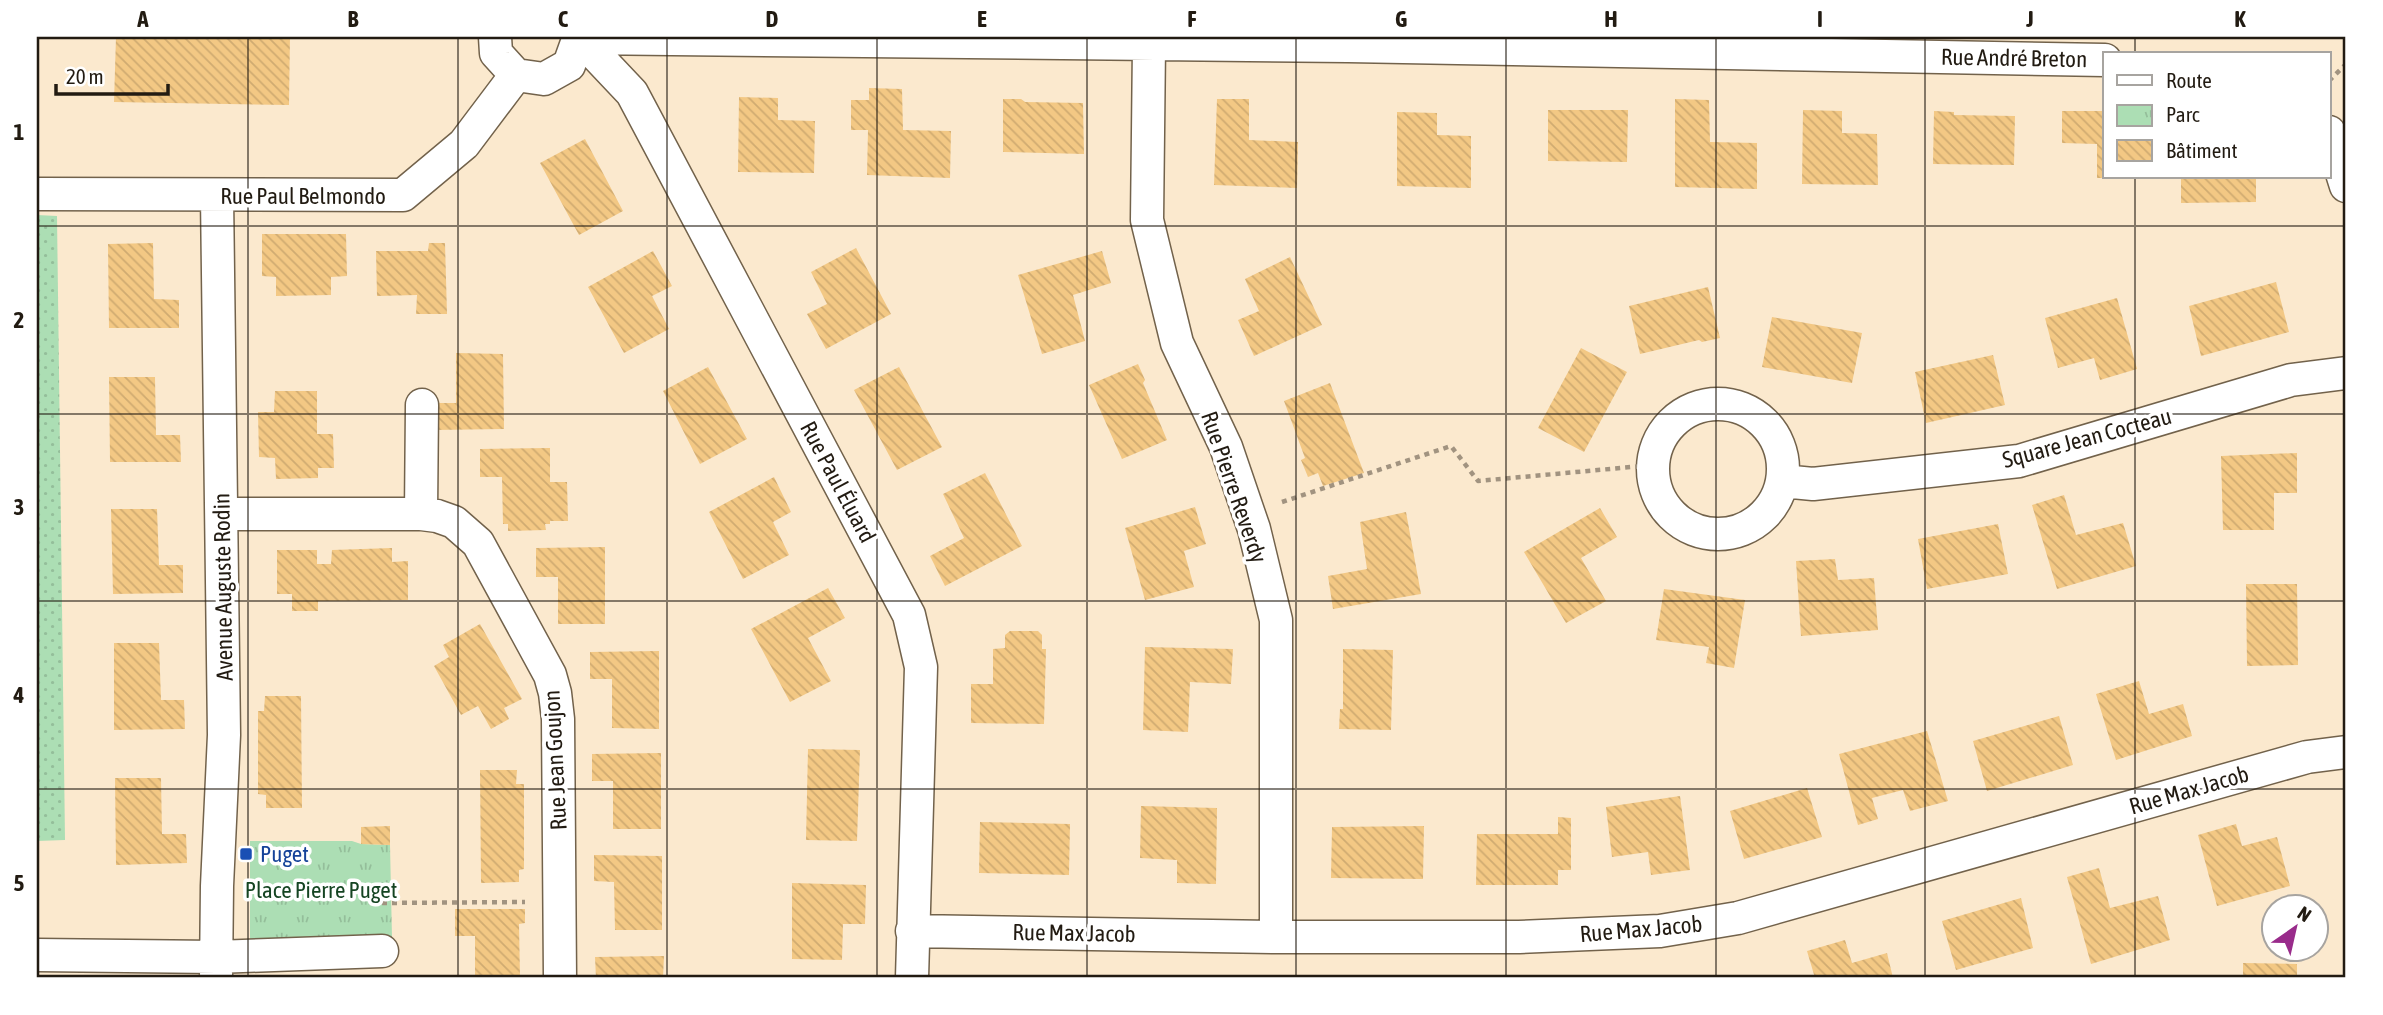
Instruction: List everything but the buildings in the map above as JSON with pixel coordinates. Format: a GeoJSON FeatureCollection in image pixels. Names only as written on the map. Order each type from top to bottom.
{"type":"FeatureCollection","features":[{"type":"Feature","properties":{"kind":"street"},"geometry":{"type":"LineString","coordinates":[[495,37],[496,53],[516,75],[544,79],[569,65],[580,37]]}},
{"type":"Feature","properties":{"kind":"street","name":"Rue André Breton"},"geometry":{"type":"LineString","coordinates":[[580,37],[1149,46],[1362,46],[2103,60]]}},
{"type":"Feature","properties":{"kind":"street","name":"Rue Paul Éluard"},"geometry":{"type":"LineString","coordinates":[[580,37],[632,93],[909,615],[921,667],[912,978]]}},
{"type":"Feature","properties":{"kind":"street","name":"Rue Pierre Reverdy"},"geometry":{"type":"LineString","coordinates":[[1149,46],[1147,220],[1177,343],[1226,447],[1248,513],[1276,620],[1276,936]]}},
{"type":"Feature","properties":{"kind":"street","name":"Rue Paul Belmondo"},"geometry":{"type":"LineString","coordinates":[[37,194],[402,195],[464,144],[516,75]]}},
{"type":"Feature","properties":{"kind":"street"},"geometry":{"type":"LineString","coordinates":[[2330,135],[2346,186]]}},
{"type":"Feature","properties":{"kind":"street","name":"Avenue Auguste Rodin"},"geometry":{"type":"LineString","coordinates":[[216,968],[224,735],[217,196]]}},
{"type":"Feature","properties":{"kind":"street","name":"Square Jean Cocteau"},"geometry":{"type":"LineString","coordinates":[[1782,481],[1813,484],[2019,461],[2291,380],[2346,373]]}},
{"type":"Feature","properties":{"kind":"street"},"geometry":{"type":"LineString","coordinates":[[1726,404],[1746,410],[1764,422],[1776,440],[1783,460],[1782,481],[1774,502],[1760,519],[1741,530],[1720,534],[1699,531],[1679,522],[1664,506],[1655,486],[1653,465],[1657,444],[1668,426],[1685,413],[1705,405],[1726,404]]}},
{"type":"Feature","properties":{"kind":"street"},"geometry":{"type":"LineString","coordinates":[[421,514],[422,405]]}},
{"type":"Feature","properties":{"kind":"street","name":"Rue Jean Goujon"},"geometry":{"type":"LineString","coordinates":[[222,514],[421,514],[454,522],[478,543],[550,675],[555,693],[558,719],[560,978]]}},
{"type":"Feature","properties":{"kind":"street","name":"Rue Max Jacob"},"geometry":{"type":"LineString","coordinates":[[912,931],[1519,937],[1660,931],[1738,918],[2307,757],[2346,752]]}},
{"type":"Feature","properties":{"kind":"street"},"geometry":{"type":"LineString","coordinates":[[37,955],[216,968],[382,951]]}},
{"type":"Feature","properties":{"kind":"path"},"geometry":{"type":"LineString","coordinates":[[2330,80],[2346,64]]}},
{"type":"Feature","properties":{"kind":"path"},"geometry":{"type":"LineString","coordinates":[[1248,513],[1451,446],[1478,481],[1653,465]]}},
{"type":"Feature","properties":{"kind":"path"},"geometry":{"type":"LineString","coordinates":[[382,903],[559,902]]}},
{"type":"Feature","properties":{"kind":"green space"},"geometry":{"type":"Polygon","coordinates":[[[37,215],[57,216],[65,840],[37,841],[37,215]]]}},
{"type":"Feature","properties":{"kind":"green space","name":"Place Pierre Puget"},"geometry":{"type":"Polygon","coordinates":[[[250,841],[352,841],[390,845],[392,938],[250,939],[250,841]]]}},
{"type":"Feature","properties":{"kind":"place","name":"Puget"},"geometry":{"type":"Point","coordinates":[246,854]}}]}
